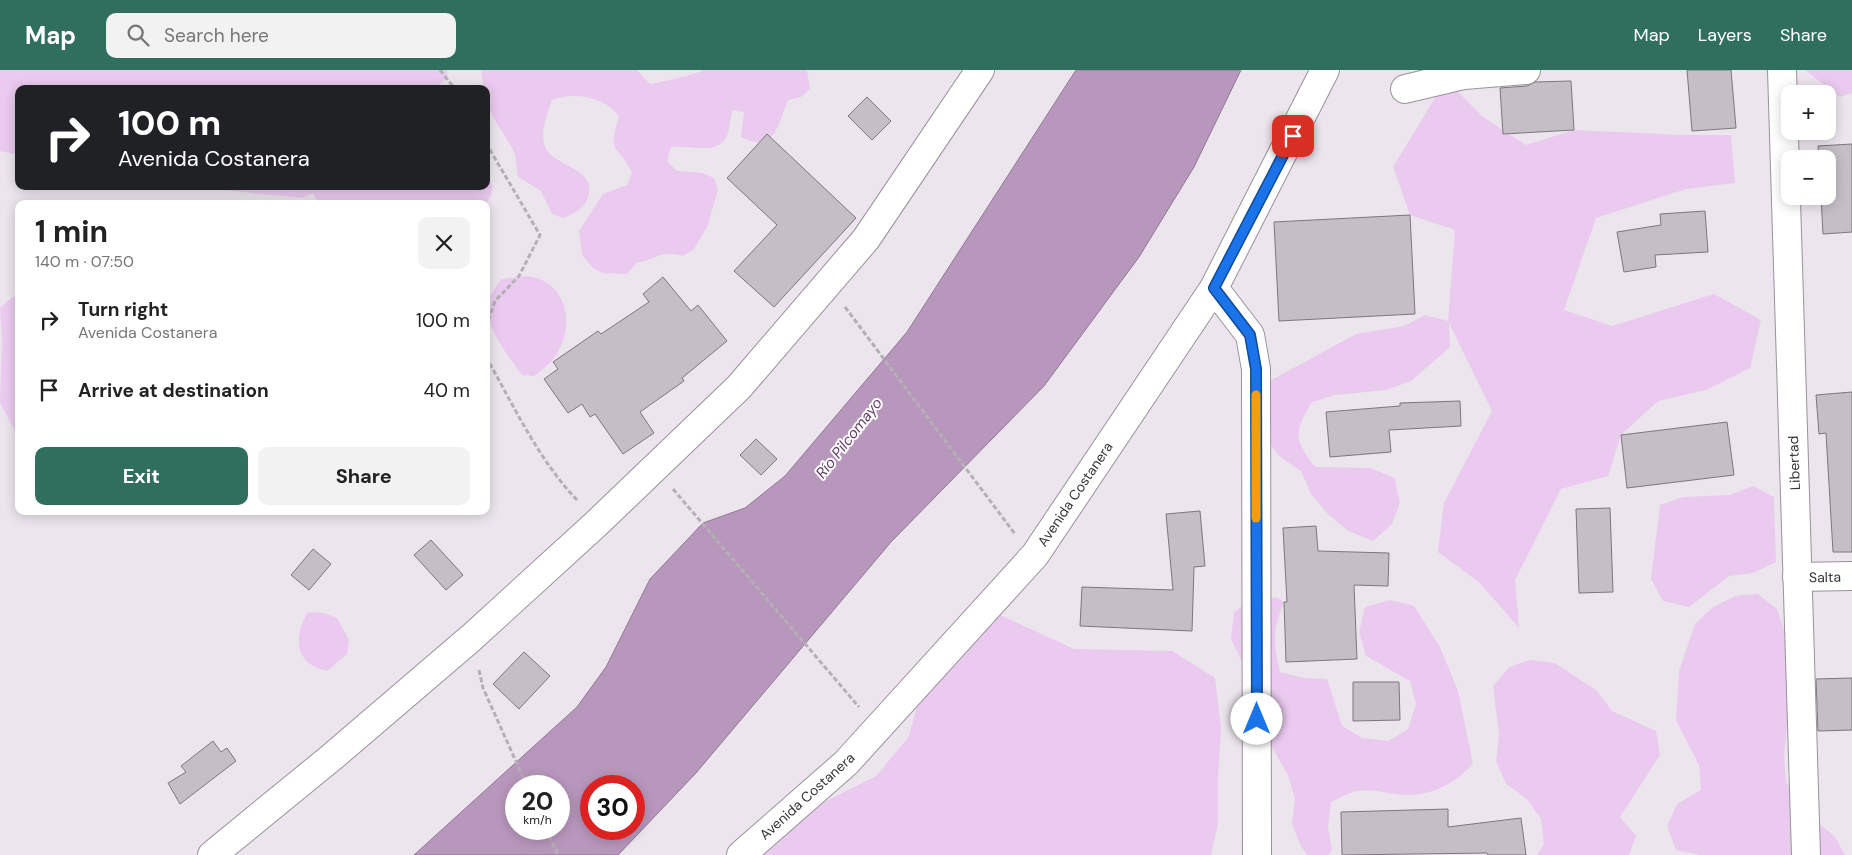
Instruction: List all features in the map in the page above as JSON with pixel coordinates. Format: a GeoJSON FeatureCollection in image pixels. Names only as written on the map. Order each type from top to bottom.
{"type":"FeatureCollection","features":[{"type":"Feature","properties":{"kind":"street"},"geometry":{"type":"LineString","coordinates":[[212,855],[332,757],[471,638],[596,524],[739,387],[866,239],[980,70]]}},
{"type":"Feature","properties":{"kind":"street","name":"Avenida Costanera"},"geometry":{"type":"LineString","coordinates":[[741,855],[846,763],[1035,555],[1214,288],[1325,70]]}},
{"type":"Feature","properties":{"kind":"street"},"geometry":{"type":"LineString","coordinates":[[1405,89],[1464,74],[1526,70]]}},
{"type":"Feature","properties":{"kind":"street","name":"Libertad"},"geometry":{"type":"LineString","coordinates":[[1782,70],[1806,855]]}},
{"type":"Feature","properties":{"kind":"street"},"geometry":{"type":"LineString","coordinates":[[1214,288],[1250,335],[1256,369],[1257,855]]}},
{"type":"Feature","properties":{"kind":"street","name":"Salta"},"geometry":{"type":"LineString","coordinates":[[1797,577],[1852,576]]}},
{"type":"Feature","properties":{"kind":"path"},"geometry":{"type":"LineString","coordinates":[[440,70],[451,85]]}},
{"type":"Feature","properties":{"kind":"path"},"geometry":{"type":"LineString","coordinates":[[490,150],[540,235],[519,276],[495,301],[490,315]]}},
{"type":"Feature","properties":{"kind":"path"},"geometry":{"type":"LineString","coordinates":[[848,310],[1013,533]]}},
{"type":"Feature","properties":{"kind":"path"},"geometry":{"type":"LineString","coordinates":[[490,364],[527,430],[562,484],[586,508],[596,524]]}},
{"type":"Feature","properties":{"kind":"path"},"geometry":{"type":"LineString","coordinates":[[655,468],[878,729]]}},
{"type":"Feature","properties":{"kind":"path"},"geometry":{"type":"LineString","coordinates":[[483,688],[522,775]]}},
{"type":"Feature","properties":{"kind":"path"},"geometry":{"type":"LineString","coordinates":[[551,840],[558,855]]}},
{"type":"Feature","properties":{"kind":"shaded area"},"geometry":{"type":"Polygon","coordinates":[[[0,70],[447,70],[448,77],[439,85],[15,85],[15,154],[0,151],[0,70]]]}},
{"type":"Feature","properties":{"kind":"shaded area"},"geometry":{"type":"Polygon","coordinates":[[[481,70],[637,70],[650,84],[703,70],[807,70],[810,89],[801,97],[788,100],[774,134],[762,142],[741,137],[744,112],[733,110],[728,133],[724,141],[718,145],[711,148],[671,147],[667,161],[677,171],[702,173],[714,178],[718,190],[707,227],[694,249],[683,256],[664,254],[636,263],[627,274],[603,273],[593,268],[582,255],[579,231],[603,194],[627,185],[632,173],[614,144],[615,129],[619,116],[613,109],[597,100],[570,96],[552,100],[546,118],[543,137],[546,149],[558,160],[581,174],[587,180],[589,188],[588,197],[584,205],[563,218],[552,214],[541,191],[518,177],[514,153],[490,109],[490,85],[483,85],[481,70]]]}},
{"type":"Feature","properties":{"kind":"shaded area"},"geometry":{"type":"Polygon","coordinates":[[[1805,70],[1852,70],[1852,93],[1840,97],[1836,94],[1836,85],[1824,85],[1805,70]]]}},
{"type":"Feature","properties":{"kind":"shaded area"},"geometry":{"type":"Polygon","coordinates":[[[1446,80],[1483,117],[1526,145],[1574,130],[1683,135],[1731,135],[1735,183],[1686,189],[1596,218],[1564,310],[1612,326],[1714,294],[1761,320],[1750,368],[1706,390],[1658,401],[1621,435],[1608,476],[1561,489],[1515,580],[1519,628],[1479,582],[1438,552],[1444,503],[1492,411],[1449,323],[1450,347],[1411,381],[1386,390],[1335,395],[1312,402],[1299,428],[1300,442],[1315,467],[1371,468],[1394,478],[1400,502],[1392,524],[1373,541],[1348,531],[1328,514],[1311,494],[1301,471],[1279,456],[1263,435],[1266,383],[1356,334],[1404,326],[1425,315],[1448,321],[1455,230],[1410,215],[1393,167],[1446,80]]]}},
{"type":"Feature","properties":{"kind":"shaded area"},"geometry":{"type":"Polygon","coordinates":[[[490,179],[492,185],[492,193],[488,200],[317,200],[313,193],[303,198],[222,190],[490,190],[490,179]]]}},
{"type":"Feature","properties":{"kind":"shaded area"},"geometry":{"type":"Polygon","coordinates":[[[528,276],[544,281],[555,290],[563,302],[566,316],[561,345],[554,358],[533,376],[522,375],[503,349],[492,328],[490,321],[490,296],[501,279],[528,276]]]}},
{"type":"Feature","properties":{"kind":"shaded area"},"geometry":{"type":"Polygon","coordinates":[[[15,296],[15,433],[0,403],[2,338],[0,308],[15,296]]]}},
{"type":"Feature","properties":{"kind":"shaded area"},"geometry":{"type":"Polygon","coordinates":[[[1753,486],[1774,497],[1776,562],[1753,573],[1729,576],[1689,607],[1663,601],[1651,579],[1660,505],[1683,497],[1730,495],[1753,486]]]}},
{"type":"Feature","properties":{"kind":"shaded area"},"geometry":{"type":"Polygon","coordinates":[[[1758,594],[1777,609],[1785,632],[1791,682],[1784,756],[1786,782],[1816,821],[1835,837],[1845,855],[1700,855],[1676,850],[1667,826],[1677,804],[1701,790],[1699,765],[1676,720],[1679,671],[1695,624],[1713,607],[1735,596],[1758,594]]]}},
{"type":"Feature","properties":{"kind":"shaded area"},"geometry":{"type":"Polygon","coordinates":[[[1253,596],[1277,598],[1284,602],[1277,621],[1275,637],[1280,672],[1304,678],[1327,679],[1342,726],[1363,738],[1388,741],[1408,729],[1416,704],[1410,681],[1366,656],[1359,632],[1365,607],[1390,600],[1414,606],[1440,647],[1458,691],[1473,764],[1459,777],[1436,790],[1408,795],[1363,790],[1350,793],[1331,802],[1328,827],[1332,850],[1328,855],[1308,855],[1301,847],[1292,824],[1295,799],[1288,775],[1250,709],[1253,684],[1231,639],[1234,613],[1253,596]]]}},
{"type":"Feature","properties":{"kind":"shaded area"},"geometry":{"type":"Polygon","coordinates":[[[985,608],[1074,649],[1172,651],[1215,678],[1221,728],[1218,824],[1211,855],[732,855],[748,840],[876,776],[908,738],[922,690],[985,608]]]}},
{"type":"Feature","properties":{"kind":"shaded area"},"geometry":{"type":"Polygon","coordinates":[[[308,612],[324,613],[337,618],[349,640],[347,654],[327,671],[308,662],[300,648],[300,631],[308,612]]]}},
{"type":"Feature","properties":{"kind":"shaded area"},"geometry":{"type":"Polygon","coordinates":[[[1531,660],[1555,663],[1597,691],[1612,711],[1656,731],[1660,755],[1620,817],[1636,836],[1629,855],[1537,855],[1544,844],[1541,819],[1527,799],[1506,784],[1496,761],[1499,735],[1493,686],[1509,667],[1531,660]]]}},
{"type":"Feature","properties":{"kind":"water","name":"Río Pilcomayo"},"geometry":{"type":"Polygon","coordinates":[[[1076,70],[1241,70],[1194,167],[1139,257],[1044,386],[891,542],[696,773],[645,827],[645,775],[580,775],[580,840],[632,840],[618,855],[414,855],[577,707],[606,667],[650,579],[703,523],[745,508],[785,476],[907,332],[1076,70]]]}},
{"type":"Feature","properties":{"kind":"building"},"geometry":{"type":"Polygon","coordinates":[[[1687,70],[1731,70],[1736,128],[1692,131],[1687,70]]]}},
{"type":"Feature","properties":{"kind":"building"},"geometry":{"type":"Polygon","coordinates":[[[1571,81],[1574,130],[1503,134],[1500,88],[1527,86],[1535,82],[1571,81]]]}},
{"type":"Feature","properties":{"kind":"building"},"geometry":{"type":"Polygon","coordinates":[[[867,97],[891,121],[872,140],[848,116],[867,97]]]}},
{"type":"Feature","properties":{"kind":"building"},"geometry":{"type":"Polygon","coordinates":[[[767,134],[856,218],[774,307],[734,271],[777,225],[727,178],[767,134]]]}},
{"type":"Feature","properties":{"kind":"building"},"geometry":{"type":"Polygon","coordinates":[[[1852,144],[1852,232],[1823,234],[1821,205],[1836,205],[1836,150],[1818,150],[1818,146],[1852,144]]]}},
{"type":"Feature","properties":{"kind":"building"},"geometry":{"type":"Polygon","coordinates":[[[1705,211],[1708,252],[1655,255],[1656,267],[1624,272],[1617,232],[1661,225],[1660,214],[1705,211]]]}},
{"type":"Feature","properties":{"kind":"building"},"geometry":{"type":"Polygon","coordinates":[[[1410,215],[1415,314],[1279,321],[1274,222],[1410,215]]]}},
{"type":"Feature","properties":{"kind":"building"},"geometry":{"type":"Polygon","coordinates":[[[663,277],[691,311],[698,305],[727,341],[682,378],[684,381],[640,412],[654,433],[623,454],[595,414],[590,417],[582,404],[568,413],[544,379],[558,369],[553,362],[598,331],[601,334],[649,302],[643,294],[663,277]]]}},
{"type":"Feature","properties":{"kind":"building"},"geometry":{"type":"Polygon","coordinates":[[[1852,392],[1852,552],[1833,552],[1826,433],[1819,434],[1816,395],[1852,392]]]}},
{"type":"Feature","properties":{"kind":"building"},"geometry":{"type":"Polygon","coordinates":[[[1460,401],[1461,426],[1389,430],[1391,452],[1330,457],[1326,412],[1400,406],[1400,403],[1460,401]]]}},
{"type":"Feature","properties":{"kind":"building"},"geometry":{"type":"Polygon","coordinates":[[[1727,422],[1734,475],[1627,488],[1621,435],[1727,422]]]}},
{"type":"Feature","properties":{"kind":"building"},"geometry":{"type":"Polygon","coordinates":[[[756,439],[777,459],[761,475],[740,455],[756,439]]]}},
{"type":"Feature","properties":{"kind":"building"},"geometry":{"type":"Polygon","coordinates":[[[1610,508],[1613,592],[1579,593],[1576,509],[1610,508]]]}},
{"type":"Feature","properties":{"kind":"building"},"geometry":{"type":"Polygon","coordinates":[[[1200,511],[1205,566],[1194,567],[1192,631],[1080,626],[1082,587],[1173,590],[1166,514],[1200,511]]]}},
{"type":"Feature","properties":{"kind":"building"},"geometry":{"type":"Polygon","coordinates":[[[1316,526],[1318,551],[1389,553],[1388,586],[1354,585],[1357,659],[1286,662],[1284,602],[1287,602],[1283,528],[1316,526]]]}},
{"type":"Feature","properties":{"kind":"building"},"geometry":{"type":"Polygon","coordinates":[[[431,540],[463,575],[446,590],[414,555],[431,540]]]}},
{"type":"Feature","properties":{"kind":"building"},"geometry":{"type":"Polygon","coordinates":[[[313,549],[331,564],[309,590],[291,575],[313,549]]]}},
{"type":"Feature","properties":{"kind":"building"},"geometry":{"type":"Polygon","coordinates":[[[524,652],[550,676],[519,709],[493,684],[524,652]]]}},
{"type":"Feature","properties":{"kind":"building"},"geometry":{"type":"Polygon","coordinates":[[[1852,678],[1852,730],[1818,731],[1816,679],[1852,678]]]}},
{"type":"Feature","properties":{"kind":"building"},"geometry":{"type":"Polygon","coordinates":[[[1353,682],[1399,682],[1400,720],[1353,721],[1353,682]]]}},
{"type":"Feature","properties":{"kind":"building"},"geometry":{"type":"Polygon","coordinates":[[[213,741],[221,752],[227,748],[236,761],[180,804],[168,783],[186,772],[181,766],[213,741]]]}},
{"type":"Feature","properties":{"kind":"building"},"geometry":{"type":"Polygon","coordinates":[[[1448,809],[1448,827],[1521,818],[1526,855],[1488,855],[1487,853],[1342,855],[1341,812],[1448,809]]]}},
{"type":"Feature","properties":{"kind":"slow traffic"},"geometry":{"type":"LineString","coordinates":[[1256,395],[1256,518]]}},
{"type":"Feature","properties":{"kind":"route"},"geometry":{"type":"LineString","coordinates":[[1257,719],[1256,369],[1250,335],[1214,288],[1293,136]]}}]}
